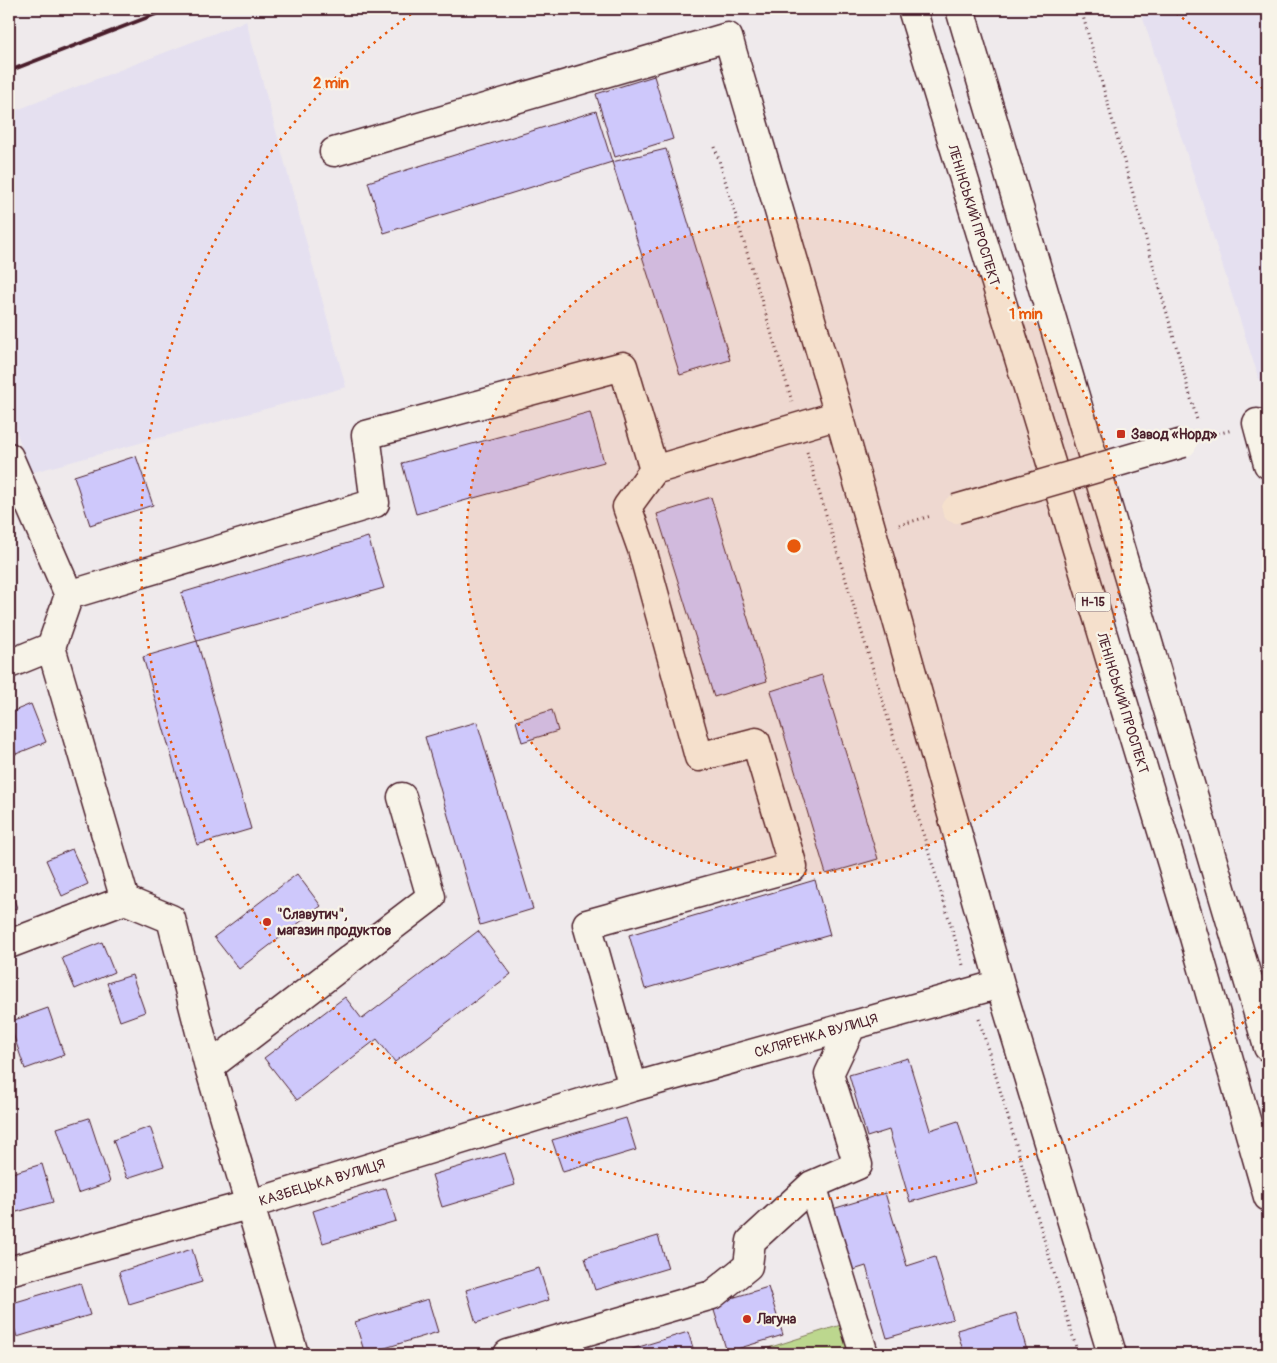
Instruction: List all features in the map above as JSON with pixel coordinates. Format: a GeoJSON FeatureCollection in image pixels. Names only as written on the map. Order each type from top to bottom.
{"type":"FeatureCollection","features":[{"type":"Feature","properties":{"kind":"street","name":"ЛЕНІНСЬКИЙ ПРОСПЕКТ"},"geometry":{"type":"LineString","coordinates":[[912,9],[1191,928],[1268,1197]]}},
{"type":"Feature","properties":{"kind":"street"},"geometry":{"type":"LineString","coordinates":[[960,9],[1268,1046]]}},
{"type":"Feature","properties":{"kind":"street"},"geometry":{"type":"LineString","coordinates":[[334,152],[728,37],[873,533],[1000,984],[1112,1354]]}},
{"type":"Feature","properties":{"kind":"street"},"geometry":{"type":"LineString","coordinates":[[68,595],[375,503],[366,436],[623,366],[654,470]]}},
{"type":"Feature","properties":{"kind":"street"},"geometry":{"type":"LineString","coordinates":[[634,1087],[587,924],[793,867],[756,742],[699,758],[642,549],[627,506],[654,470],[839,415]]}},
{"type":"Feature","properties":{"kind":"street"},"geometry":{"type":"LineString","coordinates":[[1256,423],[1268,464]]}},
{"type":"Feature","properties":{"kind":"street"},"geometry":{"type":"LineString","coordinates":[[956,509],[1192,440]]}},
{"type":"Feature","properties":{"kind":"street"},"geometry":{"type":"LineString","coordinates":[[9,457],[68,595],[51,647],[125,900]]}},
{"type":"Feature","properties":{"kind":"street"},"geometry":{"type":"LineString","coordinates":[[9,664],[51,647]]}},
{"type":"Feature","properties":{"kind":"street"},"geometry":{"type":"LineString","coordinates":[[209,1067],[431,897],[402,797]]}},
{"type":"Feature","properties":{"kind":"street"},"geometry":{"type":"LineString","coordinates":[[9,944],[125,900],[171,919],[209,1067],[248,1205],[294,1354]]}},
{"type":"Feature","properties":{"kind":"street","name":"СКЛЯРЕНКА ВУЛИЦЯ"},"geometry":{"type":"LineString","coordinates":[[634,1087],[1000,984]]}},
{"type":"Feature","properties":{"kind":"street"},"geometry":{"type":"LineString","coordinates":[[508,1354],[712,1295],[748,1266],[751,1241],[812,1185],[858,1165],[829,1074],[852,1025]]}},
{"type":"Feature","properties":{"kind":"street","name":"КАЗБЕЦЬКА ВУЛИЦЯ"},"geometry":{"type":"LineString","coordinates":[[9,1271],[248,1205],[634,1087]]}},
{"type":"Feature","properties":{"kind":"street"},"geometry":{"type":"LineString","coordinates":[[812,1185],[864,1354]]}},
{"type":"Feature","properties":{"kind":"path"},"geometry":{"type":"LineString","coordinates":[[1081,9],[1192,440],[1256,423]]}},
{"type":"Feature","properties":{"kind":"path"},"geometry":{"type":"LineString","coordinates":[[716,147],[1078,1354]]}},
{"type":"Feature","properties":{"kind":"path"},"geometry":{"type":"LineString","coordinates":[[873,533],[956,509]]}},
{"type":"Feature","properties":{"kind":"shaded area"},"geometry":{"type":"Polygon","coordinates":[[[1140,9],[1268,9],[1268,407],[1140,9]]]}},
{"type":"Feature","properties":{"kind":"shaded area"},"geometry":{"type":"Polygon","coordinates":[[[246,21],[346,387],[30,473],[9,408],[9,113],[246,21]]]}},
{"type":"Feature","properties":{"kind":"green space"},"geometry":{"type":"Polygon","coordinates":[[[844,1324],[853,1354],[749,1354],[844,1324]]]}},
{"type":"Feature","properties":{"kind":"building"},"geometry":{"type":"Polygon","coordinates":[[[654,76],[673,139],[615,157],[596,94],[654,76]]]}},
{"type":"Feature","properties":{"kind":"building"},"geometry":{"type":"Polygon","coordinates":[[[596,111],[612,162],[384,233],[368,182],[596,111]]]}},
{"type":"Feature","properties":{"kind":"building"},"geometry":{"type":"Polygon","coordinates":[[[666,149],[730,360],[680,375],[612,162],[666,149]]]}},
{"type":"Feature","properties":{"kind":"building"},"geometry":{"type":"Polygon","coordinates":[[[590,412],[604,462],[416,514],[402,463],[590,412]]]}},
{"type":"Feature","properties":{"kind":"building"},"geometry":{"type":"Polygon","coordinates":[[[136,456],[153,505],[90,525],[74,476],[136,456]]]}},
{"type":"Feature","properties":{"kind":"building"},"geometry":{"type":"Polygon","coordinates":[[[711,497],[767,681],[714,697],[657,514],[711,497]]]}},
{"type":"Feature","properties":{"kind":"building"},"geometry":{"type":"Polygon","coordinates":[[[368,537],[384,588],[197,641],[181,593],[368,537]]]}},
{"type":"Feature","properties":{"kind":"building"},"geometry":{"type":"Polygon","coordinates":[[[9,635],[13,645],[9,647],[9,635]]]}},
{"type":"Feature","properties":{"kind":"building"},"geometry":{"type":"Polygon","coordinates":[[[197,641],[251,829],[197,845],[143,657],[197,641]]]}},
{"type":"Feature","properties":{"kind":"building"},"geometry":{"type":"Polygon","coordinates":[[[822,675],[878,859],[826,874],[771,691],[822,675]]]}},
{"type":"Feature","properties":{"kind":"building"},"geometry":{"type":"Polygon","coordinates":[[[31,704],[46,742],[16,754],[9,735],[9,713],[31,704]]]}},
{"type":"Feature","properties":{"kind":"building"},"geometry":{"type":"Polygon","coordinates":[[[552,710],[558,731],[522,742],[516,721],[552,710]]]}},
{"type":"Feature","properties":{"kind":"building"},"geometry":{"type":"Polygon","coordinates":[[[477,722],[533,909],[480,925],[425,737],[477,722]]]}},
{"type":"Feature","properties":{"kind":"building"},"geometry":{"type":"Polygon","coordinates":[[[72,849],[88,884],[62,896],[46,860],[72,849]]]}},
{"type":"Feature","properties":{"kind":"building","name":"\"Славутич\", магазин продуктов"},"geometry":{"type":"Polygon","coordinates":[[[297,874],[321,906],[239,969],[214,937],[297,874]]]}},
{"type":"Feature","properties":{"kind":"building"},"geometry":{"type":"Polygon","coordinates":[[[815,880],[830,935],[645,989],[629,935],[815,880]]]}},
{"type":"Feature","properties":{"kind":"building"},"geometry":{"type":"Polygon","coordinates":[[[9,886],[17,908],[9,911],[9,886]]]}},
{"type":"Feature","properties":{"kind":"building"},"geometry":{"type":"Polygon","coordinates":[[[478,931],[511,974],[395,1062],[377,1039],[297,1100],[264,1058],[345,997],[362,1019],[478,931]]]}},
{"type":"Feature","properties":{"kind":"building"},"geometry":{"type":"Polygon","coordinates":[[[102,942],[114,972],[75,989],[62,958],[102,942]]]}},
{"type":"Feature","properties":{"kind":"building"},"geometry":{"type":"Polygon","coordinates":[[[132,975],[145,1012],[120,1021],[107,983],[132,975]]]}},
{"type":"Feature","properties":{"kind":"building"},"geometry":{"type":"Polygon","coordinates":[[[48,1008],[64,1055],[25,1069],[9,1022],[48,1008]]]}},
{"type":"Feature","properties":{"kind":"building"},"geometry":{"type":"Polygon","coordinates":[[[908,1058],[930,1130],[958,1121],[976,1183],[910,1202],[889,1130],[867,1137],[849,1075],[908,1058]]]}},
{"type":"Feature","properties":{"kind":"building"},"geometry":{"type":"Polygon","coordinates":[[[89,1118],[110,1182],[78,1193],[57,1128],[89,1118]]]}},
{"type":"Feature","properties":{"kind":"building"},"geometry":{"type":"Polygon","coordinates":[[[626,1118],[636,1150],[563,1172],[552,1140],[626,1118]]]}},
{"type":"Feature","properties":{"kind":"building"},"geometry":{"type":"Polygon","coordinates":[[[150,1127],[164,1166],[127,1178],[113,1140],[150,1127]]]}},
{"type":"Feature","properties":{"kind":"building"},"geometry":{"type":"Polygon","coordinates":[[[505,1153],[515,1185],[442,1207],[432,1175],[505,1153]]]}},
{"type":"Feature","properties":{"kind":"building"},"geometry":{"type":"Polygon","coordinates":[[[42,1164],[53,1202],[13,1213],[9,1200],[9,1174],[42,1164]]]}},
{"type":"Feature","properties":{"kind":"building"},"geometry":{"type":"Polygon","coordinates":[[[386,1188],[396,1221],[323,1243],[313,1211],[386,1188]]]}},
{"type":"Feature","properties":{"kind":"building"},"geometry":{"type":"Polygon","coordinates":[[[885,1193],[907,1266],[935,1257],[953,1319],[887,1338],[866,1266],[844,1273],[826,1211],[885,1193]]]}},
{"type":"Feature","properties":{"kind":"building"},"geometry":{"type":"Polygon","coordinates":[[[658,1236],[668,1268],[595,1290],[585,1258],[658,1236]]]}},
{"type":"Feature","properties":{"kind":"building"},"geometry":{"type":"Polygon","coordinates":[[[192,1249],[202,1282],[129,1304],[119,1272],[192,1249]]]}},
{"type":"Feature","properties":{"kind":"building"},"geometry":{"type":"Polygon","coordinates":[[[539,1268],[549,1300],[476,1323],[466,1290],[539,1268]]]}},
{"type":"Feature","properties":{"kind":"building"},"geometry":{"type":"Polygon","coordinates":[[[80,1283],[90,1315],[17,1337],[9,1311],[9,1304],[80,1283]]]}},
{"type":"Feature","properties":{"kind":"building","name":"Лагуна"},"geometry":{"type":"Polygon","coordinates":[[[768,1287],[783,1335],[727,1352],[712,1304],[768,1287]]]}},
{"type":"Feature","properties":{"kind":"building"},"geometry":{"type":"Polygon","coordinates":[[[428,1299],[438,1332],[365,1354],[355,1322],[428,1299]]]}},
{"type":"Feature","properties":{"kind":"building"},"geometry":{"type":"Polygon","coordinates":[[[1016,1313],[1028,1354],[964,1354],[957,1330],[1016,1313]]]}},
{"type":"Feature","properties":{"kind":"building"},"geometry":{"type":"Polygon","coordinates":[[[688,1332],[695,1354],[616,1354],[688,1332]]]}},
{"type":"Feature","properties":{"kind":"railway"},"geometry":{"type":"LineString","coordinates":[[9,71],[169,9]]}},
{"type":"Feature","properties":{"kind":"place","name":"Завод «Норд»"},"geometry":{"type":"Point","coordinates":[1121,434]}},
{"type":"Feature","properties":{"kind":"place","name":"\"Славутич\", магазин продуктов"},"geometry":{"type":"Point","coordinates":[267,922]}},
{"type":"Feature","properties":{"kind":"place","name":"Лагуна"},"geometry":{"type":"Point","coordinates":[747,1319]}}]}
